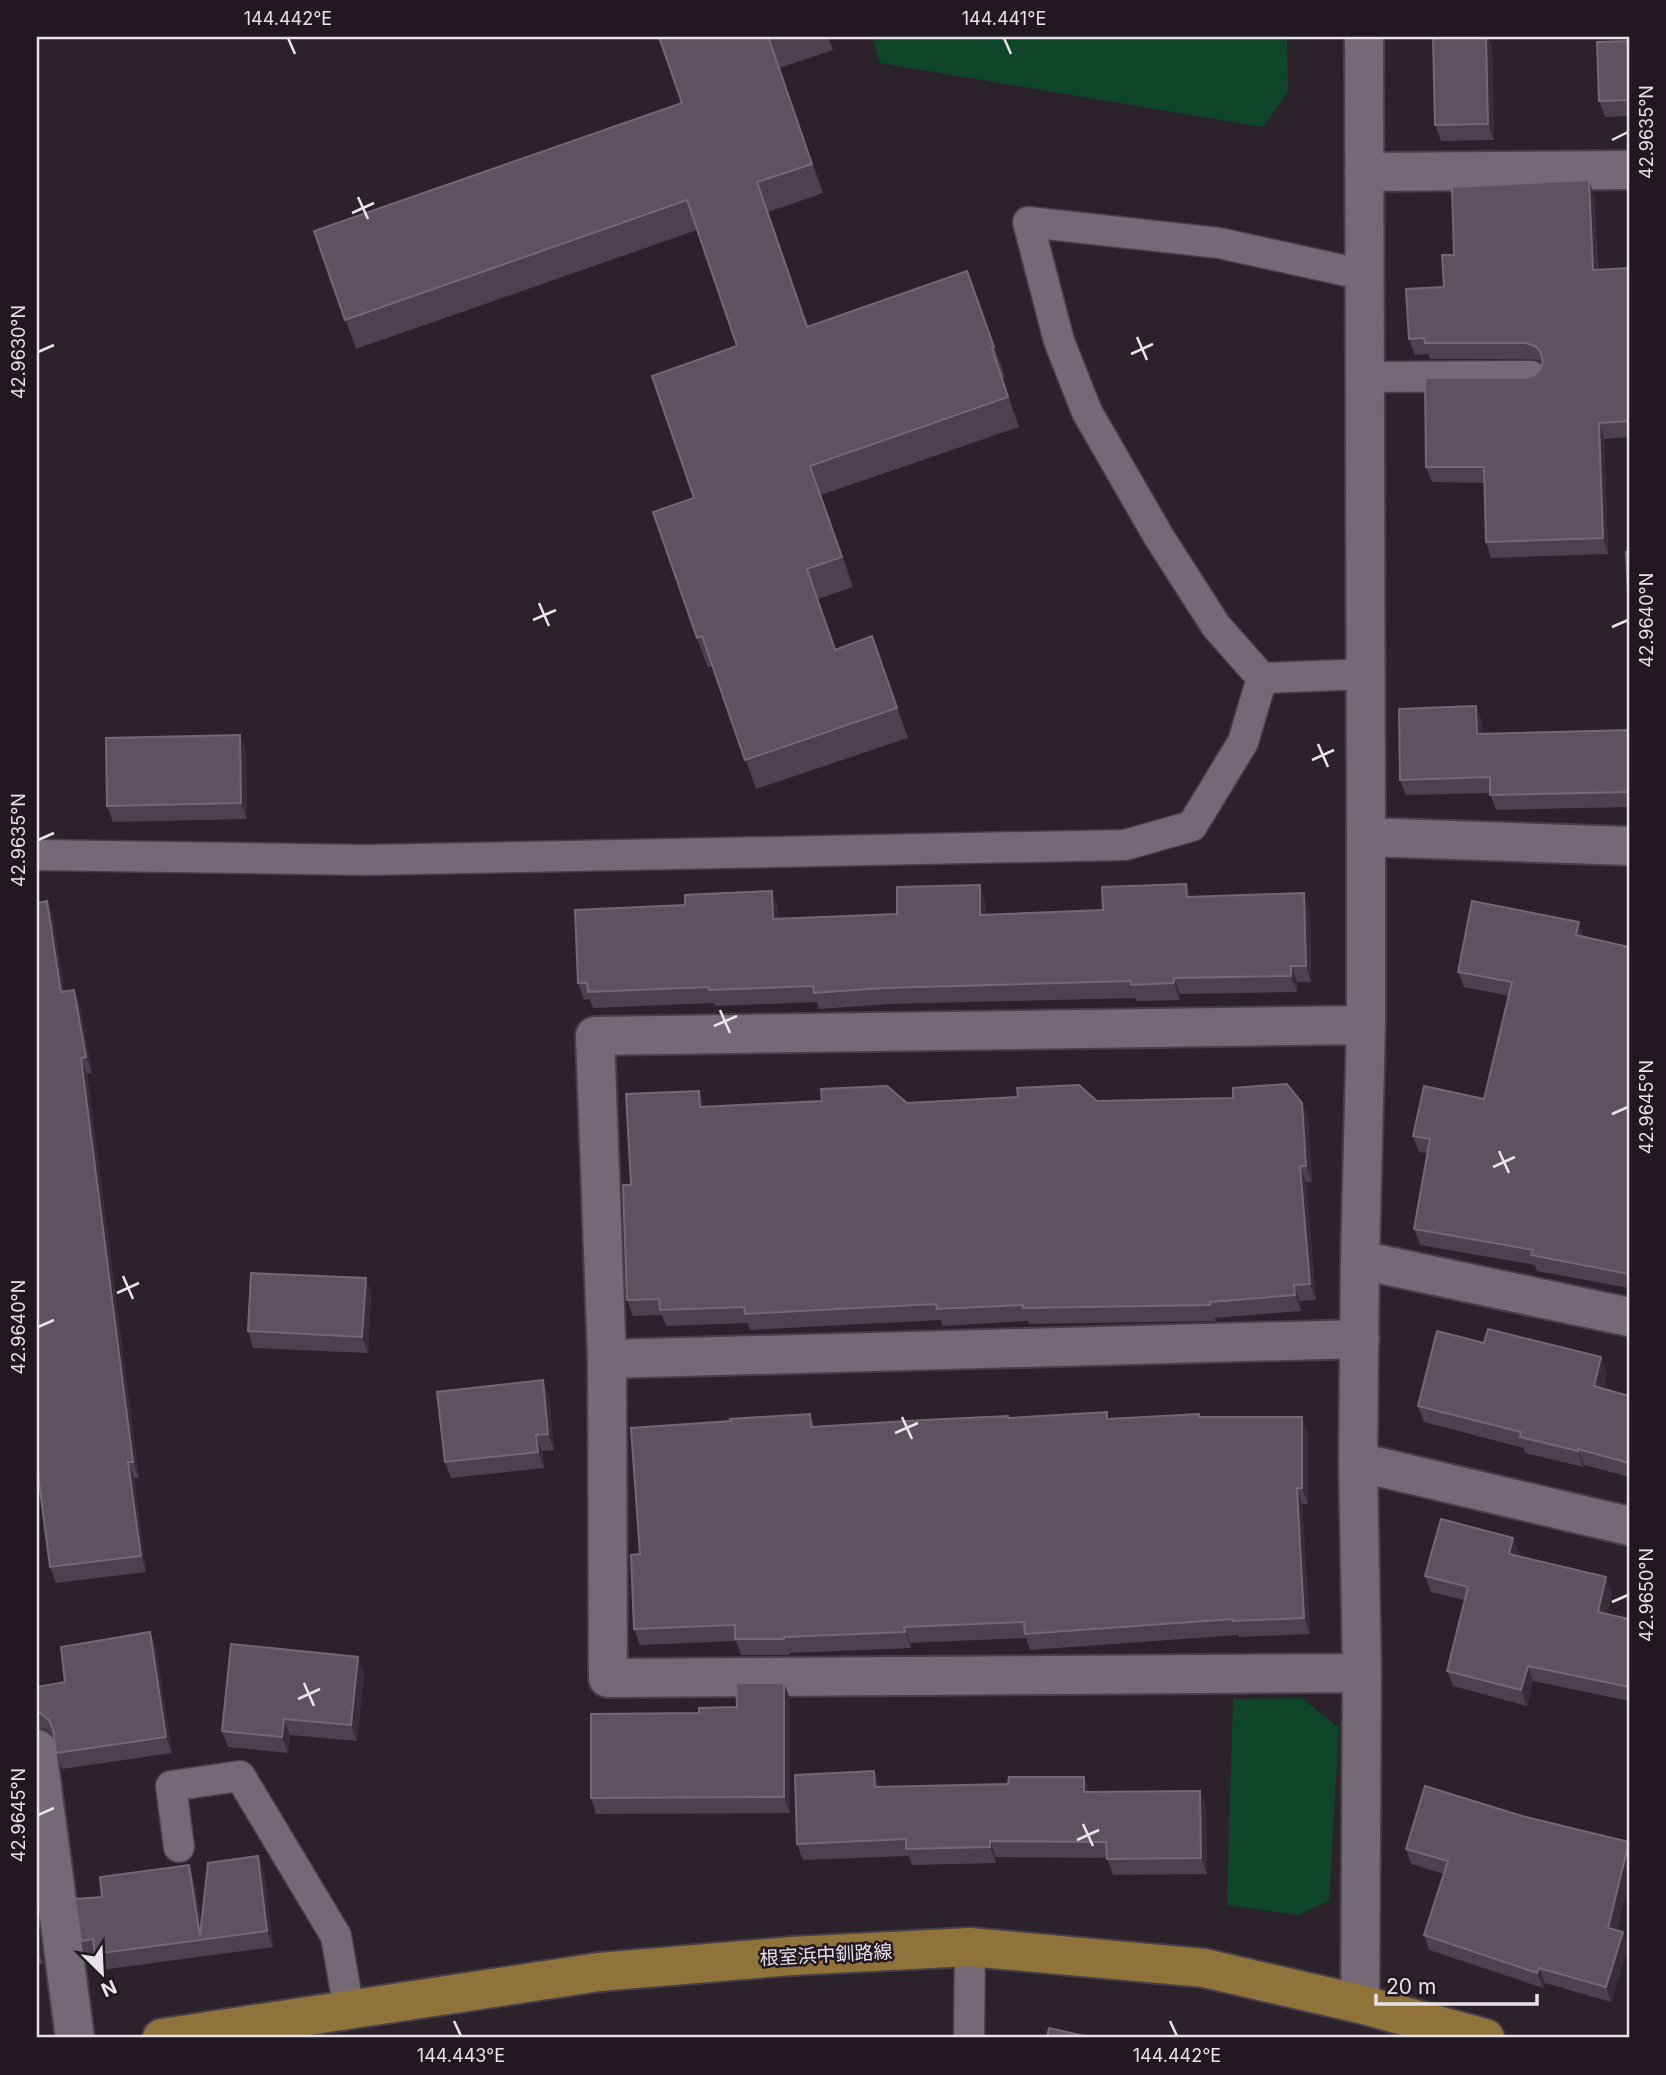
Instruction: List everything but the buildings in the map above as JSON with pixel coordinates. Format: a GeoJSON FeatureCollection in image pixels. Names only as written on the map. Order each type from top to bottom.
{"type":"FeatureCollection","features":[{"type":"Feature","properties":{"kind":"main road","name":"根室浜中釧路線"},"geometry":{"type":"LineString","coordinates":[[162,2038],[599,1972],[792,1956],[970,1947],[1204,1968],[1360,2004],[1485,2038]]}},
{"type":"Feature","properties":{"kind":"street"},"geometry":{"type":"LineString","coordinates":[[1360,2004],[1362,1673],[1358,1462],[1366,1025],[1364,37]]}},
{"type":"Feature","properties":{"kind":"street"},"geometry":{"type":"LineString","coordinates":[[1366,172],[1629,170]]}},
{"type":"Feature","properties":{"kind":"street"},"geometry":{"type":"LineString","coordinates":[[1366,836],[1629,846]]}},
{"type":"Feature","properties":{"kind":"street"},"geometry":{"type":"LineString","coordinates":[[1362,1673],[608,1678],[607,1359],[595,1037],[1366,1025]]}},
{"type":"Feature","properties":{"kind":"street"},"geometry":{"type":"LineString","coordinates":[[1360,1260],[1629,1317]]}},
{"type":"Feature","properties":{"kind":"street"},"geometry":{"type":"LineString","coordinates":[[607,1359],[1360,1339]]}},
{"type":"Feature","properties":{"kind":"street"},"geometry":{"type":"LineString","coordinates":[[1358,1462],[1629,1526]]}},
{"type":"Feature","properties":{"kind":"street"},"geometry":{"type":"LineString","coordinates":[[37,1749],[75,2038]]}},
{"type":"Feature","properties":{"kind":"lane"},"geometry":{"type":"LineString","coordinates":[[1262,678],[1216,626],[1158,537],[1087,412],[1059,341],[1028,222],[1219,243],[1365,275]]}},
{"type":"Feature","properties":{"kind":"lane"},"geometry":{"type":"LineString","coordinates":[[1365,377],[1531,376]]}},
{"type":"Feature","properties":{"kind":"lane"},"geometry":{"type":"LineString","coordinates":[[1262,678],[1366,674]]}},
{"type":"Feature","properties":{"kind":"lane"},"geometry":{"type":"LineString","coordinates":[[37,855],[365,860],[1125,845],[1192,826],[1243,742],[1262,678]]}},
{"type":"Feature","properties":{"kind":"lane"},"geometry":{"type":"LineString","coordinates":[[179,1847],[172,1786],[240,1776],[336,1936],[349,2010]]}},
{"type":"Feature","properties":{"kind":"lane"},"geometry":{"type":"LineString","coordinates":[[969,2038],[970,1947]]}},
{"type":"Feature","properties":{"kind":"green space"},"geometry":{"type":"Polygon","coordinates":[[[872,37],[1287,37],[1288,92],[1263,127],[880,63],[872,37]]]}},
{"type":"Feature","properties":{"kind":"green space"},"geometry":{"type":"Polygon","coordinates":[[[1302,1698],[1339,1728],[1329,1901],[1298,1915],[1227,1905],[1233,1699],[1302,1698]]]}}]}
